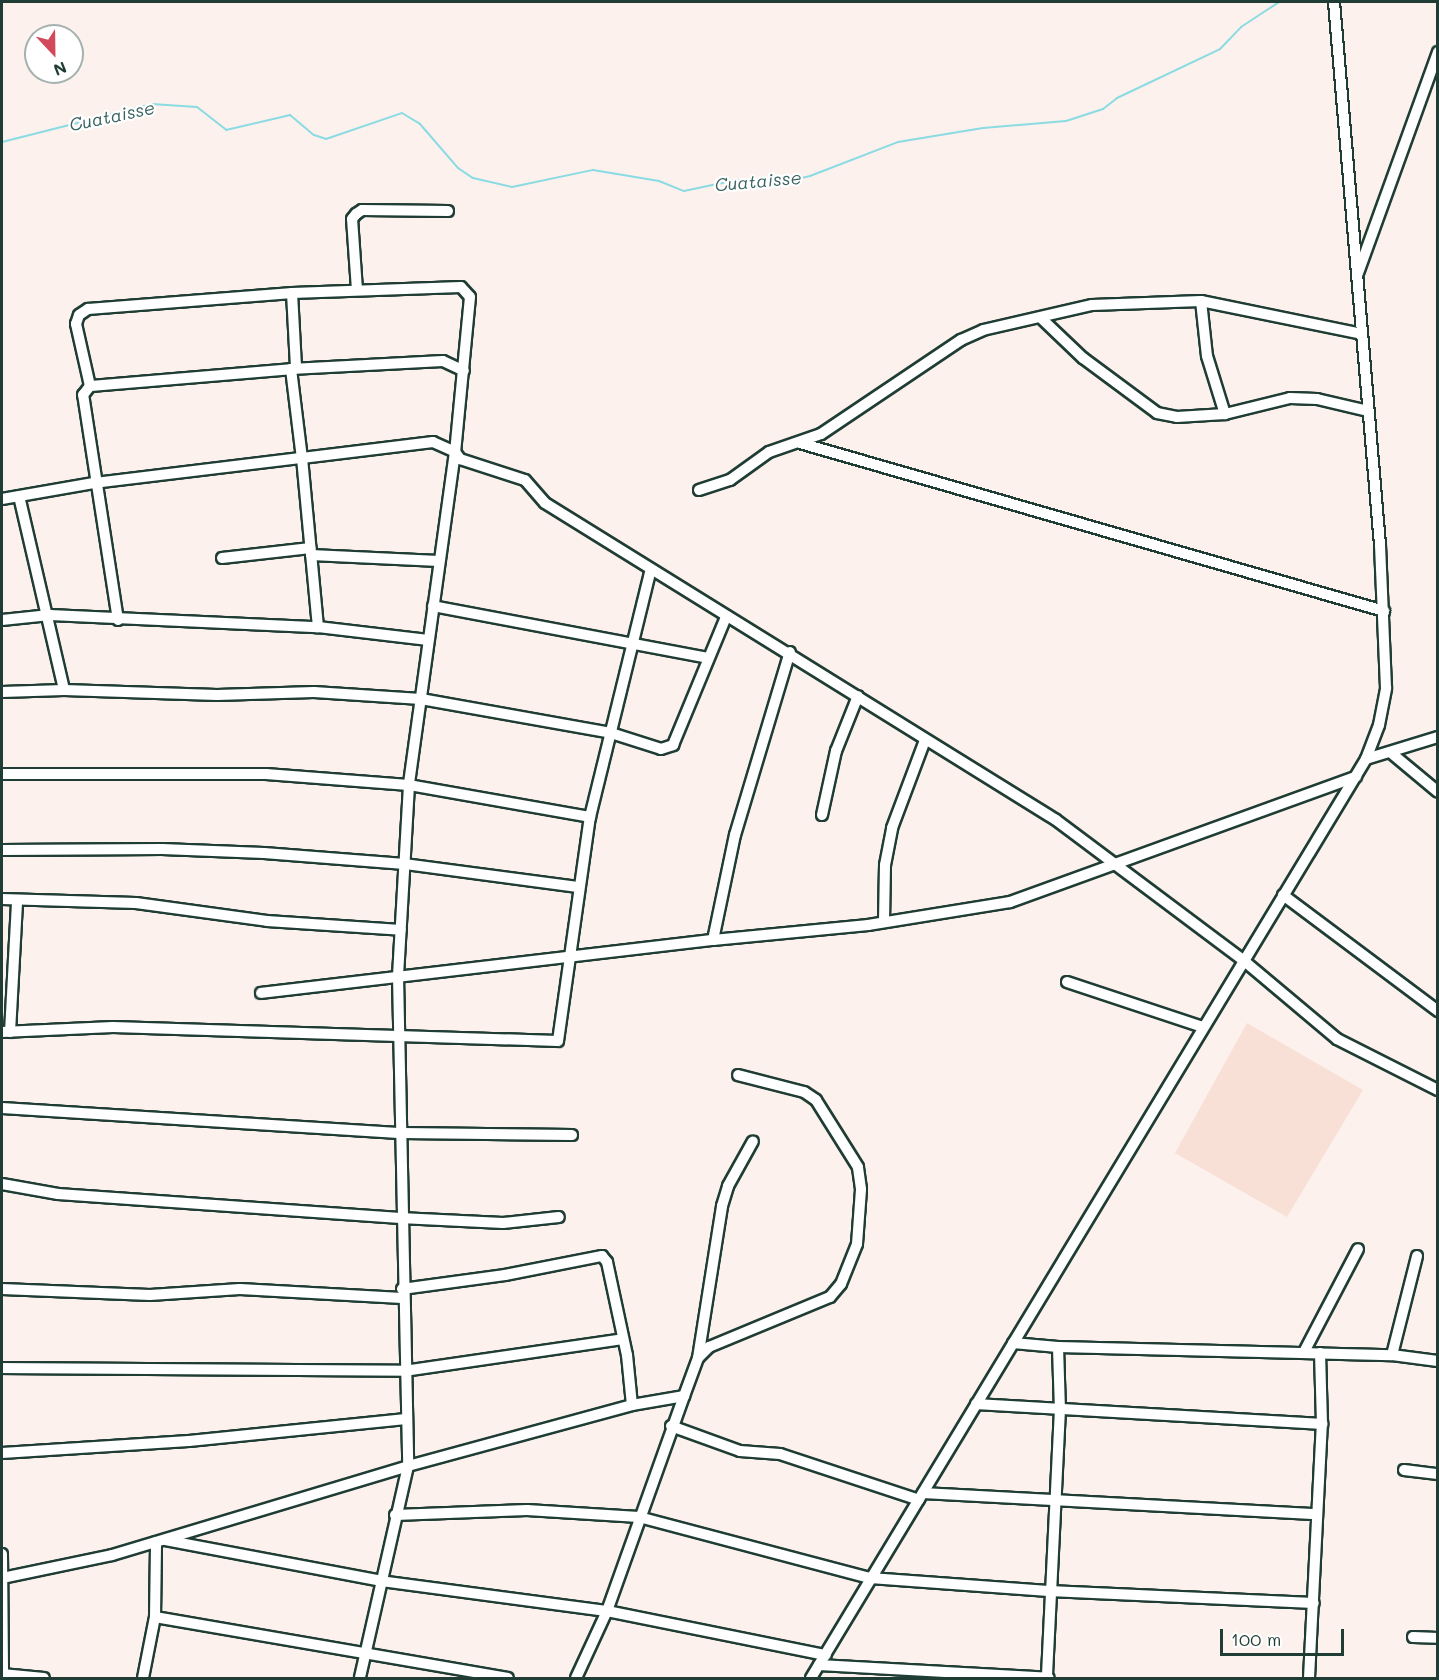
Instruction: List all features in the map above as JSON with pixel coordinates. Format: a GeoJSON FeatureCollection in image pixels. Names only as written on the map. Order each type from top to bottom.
{"type":"FeatureCollection","features":[{"type":"Feature","properties":{"kind":"street"},"geometry":{"type":"LineString","coordinates":[[811,1678],[1243,960],[1356,777],[1366,759],[1379,725],[1386,688],[1384,611],[1334,2]]}},
{"type":"Feature","properties":{"kind":"street"},"geometry":{"type":"LineString","coordinates":[[1357,276],[1437,52]]}},
{"type":"Feature","properties":{"kind":"street"},"geometry":{"type":"LineString","coordinates":[[357,290],[352,219],[356,214],[362,210],[448,212]]}},
{"type":"Feature","properties":{"kind":"street"},"geometry":{"type":"LineString","coordinates":[[90,386],[76,324],[82,312],[292,293],[456,285],[466,290],[470,297],[455,452],[409,785],[398,976],[402,1133],[400,1218],[408,1467],[395,1515],[360,1678]]}},
{"type":"Feature","properties":{"kind":"street"},"geometry":{"type":"LineString","coordinates":[[292,293],[294,369],[318,627]]}},
{"type":"Feature","properties":{"kind":"street"},"geometry":{"type":"LineString","coordinates":[[699,490],[730,480],[769,452],[800,442],[836,426],[961,340],[982,330],[1121,302],[1201,301],[1362,334]]}},
{"type":"Feature","properties":{"kind":"street"},"geometry":{"type":"LineString","coordinates":[[1201,301],[1207,356],[1225,414]]}},
{"type":"Feature","properties":{"kind":"street"},"geometry":{"type":"LineString","coordinates":[[1042,319],[1091,364],[1157,413],[1177,417],[1225,414],[1290,398],[1317,399],[1368,411]]}},
{"type":"Feature","properties":{"kind":"street"},"geometry":{"type":"LineString","coordinates":[[118,620],[94,483],[83,395],[90,386],[294,369],[444,361],[464,371]]}},
{"type":"Feature","properties":{"kind":"street"},"geometry":{"type":"LineString","coordinates":[[2,500],[94,483],[433,442],[455,452],[466,462],[525,480],[545,502],[726,617],[790,652],[925,740],[1056,820],[1243,960],[1337,1039],[1437,1090]]}},
{"type":"Feature","properties":{"kind":"street"},"geometry":{"type":"LineString","coordinates":[[800,442],[1384,611]]}},
{"type":"Feature","properties":{"kind":"street"},"geometry":{"type":"LineString","coordinates":[[19,496],[50,615],[64,690]]}},
{"type":"Feature","properties":{"kind":"street"},"geometry":{"type":"LineString","coordinates":[[222,558],[311,551],[439,561]]}},
{"type":"Feature","properties":{"kind":"street"},"geometry":{"type":"LineString","coordinates":[[17,901],[6,1032],[114,1027],[558,1041],[567,960],[590,817],[651,568]]}},
{"type":"Feature","properties":{"kind":"street"},"geometry":{"type":"LineString","coordinates":[[433,606],[708,658]]}},
{"type":"Feature","properties":{"kind":"street"},"geometry":{"type":"LineString","coordinates":[[2,620],[50,615],[118,620],[318,627],[428,640]]}},
{"type":"Feature","properties":{"kind":"street"},"geometry":{"type":"LineString","coordinates":[[2,692],[64,690],[217,695],[315,692],[420,699],[611,733],[661,748],[673,745],[726,617]]}},
{"type":"Feature","properties":{"kind":"street"},"geometry":{"type":"LineString","coordinates":[[713,940],[735,835],[790,652]]}},
{"type":"Feature","properties":{"kind":"street"},"geometry":{"type":"LineString","coordinates":[[822,815],[836,751],[858,696]]}},
{"type":"Feature","properties":{"kind":"street"},"geometry":{"type":"LineString","coordinates":[[1366,759],[1437,737]]}},
{"type":"Feature","properties":{"kind":"street"},"geometry":{"type":"LineString","coordinates":[[884,922],[885,865],[892,828],[925,740]]}},
{"type":"Feature","properties":{"kind":"street"},"geometry":{"type":"LineString","coordinates":[[1390,752],[1437,792]]}},
{"type":"Feature","properties":{"kind":"street"},"geometry":{"type":"LineString","coordinates":[[2,774],[266,774],[409,785],[590,817]]}},
{"type":"Feature","properties":{"kind":"street"},"geometry":{"type":"LineString","coordinates":[[261,993],[398,976],[567,960],[713,940],[884,922],[1010,902],[1356,777]]}},
{"type":"Feature","properties":{"kind":"street"},"geometry":{"type":"LineString","coordinates":[[2,850],[162,849],[405,864],[578,887]]}},
{"type":"Feature","properties":{"kind":"street"},"geometry":{"type":"LineString","coordinates":[[1283,895],[1437,1011]]}},
{"type":"Feature","properties":{"kind":"street"},"geometry":{"type":"LineString","coordinates":[[2,899],[136,903],[267,921],[401,930]]}},
{"type":"Feature","properties":{"kind":"street"},"geometry":{"type":"LineString","coordinates":[[1067,982],[1203,1028]]}},
{"type":"Feature","properties":{"kind":"street"},"geometry":{"type":"LineString","coordinates":[[698,1358],[713,1345],[830,1297],[841,1284],[857,1244],[861,1189],[858,1167],[823,1108],[804,1092],[738,1075]]}},
{"type":"Feature","properties":{"kind":"street"},"geometry":{"type":"LineString","coordinates":[[2,1108],[402,1133],[572,1135]]}},
{"type":"Feature","properties":{"kind":"street"},"geometry":{"type":"LineString","coordinates":[[576,1678],[607,1611],[671,1426],[698,1358],[722,1206],[728,1186],[753,1141]]}},
{"type":"Feature","properties":{"kind":"street"},"geometry":{"type":"LineString","coordinates":[[2,1184],[58,1194],[400,1218],[503,1224],[559,1217]]}},
{"type":"Feature","properties":{"kind":"street"},"geometry":{"type":"LineString","coordinates":[[1304,1352],[1358,1249]]}},
{"type":"Feature","properties":{"kind":"street"},"geometry":{"type":"LineString","coordinates":[[2,1289],[150,1295],[240,1289],[402,1294],[602,1256],[607,1262],[623,1339],[633,1405]]}},
{"type":"Feature","properties":{"kind":"street"},"geometry":{"type":"LineString","coordinates":[[1392,1355],[1417,1256]]}},
{"type":"Feature","properties":{"kind":"street"},"geometry":{"type":"LineString","coordinates":[[2,1368],[404,1371],[623,1339]]}},
{"type":"Feature","properties":{"kind":"street"},"geometry":{"type":"LineString","coordinates":[[1013,1343],[1058,1347],[1392,1355],[1437,1361]]}},
{"type":"Feature","properties":{"kind":"street"},"geometry":{"type":"LineString","coordinates":[[819,1665],[1048,1678],[1049,1592],[1060,1410],[1058,1347]]}},
{"type":"Feature","properties":{"kind":"street"},"geometry":{"type":"LineString","coordinates":[[1309,1678],[1322,1424],[1320,1353]]}},
{"type":"Feature","properties":{"kind":"street"},"geometry":{"type":"LineString","coordinates":[[3,1578],[161,1541],[408,1467],[633,1405],[684,1396]]}},
{"type":"Feature","properties":{"kind":"street"},"geometry":{"type":"LineString","coordinates":[[976,1404],[1322,1424]]}},
{"type":"Feature","properties":{"kind":"street"},"geometry":{"type":"LineString","coordinates":[[2,1453],[189,1441],[406,1419]]}},
{"type":"Feature","properties":{"kind":"street"},"geometry":{"type":"LineString","coordinates":[[671,1426],[740,1450],[780,1454],[921,1496],[1055,1500],[1316,1514]]}},
{"type":"Feature","properties":{"kind":"street"},"geometry":{"type":"LineString","coordinates":[[1404,1470],[1437,1474]]}},
{"type":"Feature","properties":{"kind":"street"},"geometry":{"type":"LineString","coordinates":[[395,1515],[527,1510],[639,1517],[870,1578],[1049,1592],[1314,1603]]}},
{"type":"Feature","properties":{"kind":"street"},"geometry":{"type":"LineString","coordinates":[[161,1541],[381,1581],[607,1611],[826,1655]]}},
{"type":"Feature","properties":{"kind":"street"},"geometry":{"type":"LineString","coordinates":[[143,1678],[155,1617],[161,1541]]}},
{"type":"Feature","properties":{"kind":"street"},"geometry":{"type":"LineString","coordinates":[[2,1554],[3,1675],[44,1678]]}},
{"type":"Feature","properties":{"kind":"street"},"geometry":{"type":"LineString","coordinates":[[155,1617],[508,1678]]}},
{"type":"Feature","properties":{"kind":"street"},"geometry":{"type":"LineString","coordinates":[[1413,1637],[1437,1638]]}},
{"type":"Feature","properties":{"kind":"shaded area"},"geometry":{"type":"Polygon","coordinates":[[[1247,1023],[1363,1090],[1287,1217],[1175,1153],[1247,1023]]]}},
{"type":"Feature","properties":{"kind":"waterway","name":"Cuataisse"},"geometry":{"type":"LineString","coordinates":[[2,142],[152,104],[197,107],[226,130],[290,115],[314,135],[326,139],[402,113],[420,124],[458,168],[473,178],[512,187],[593,170],[659,181],[684,191],[736,180],[787,181],[810,176],[898,142],[983,128],[1066,121],[1103,109],[1117,98],[1220,49],[1241,27],[1279,2]]}}]}
